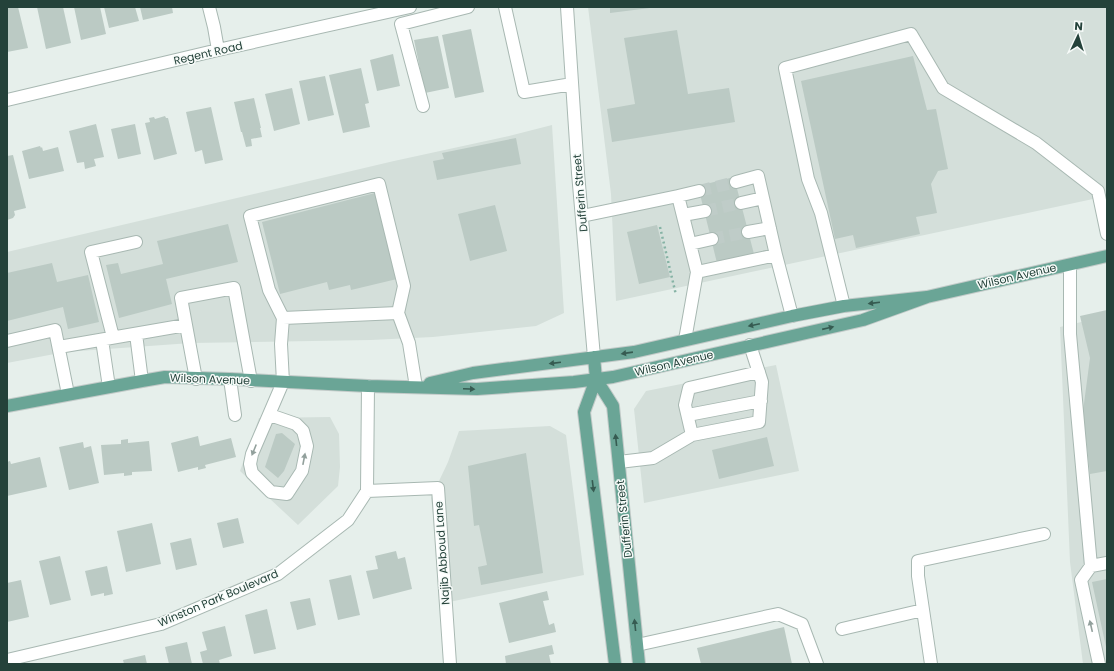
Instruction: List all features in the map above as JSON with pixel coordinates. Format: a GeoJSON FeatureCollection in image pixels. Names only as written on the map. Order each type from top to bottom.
{"type":"FeatureCollection","features":[{"type":"Feature","properties":{"kind":"main road","name":"Wilson Avenue"},"geometry":{"type":"LineString","coordinates":[[416,387],[473,373],[634,352],[792,316],[844,306],[926,297],[1107,256]]}},
{"type":"Feature","properties":{"kind":"main road","name":"Wilson Avenue"},"geometry":{"type":"LineString","coordinates":[[7,406],[165,377],[477,389],[613,377],[863,320],[926,297]]}},
{"type":"Feature","properties":{"kind":"main road","name":"Dufferin Street"},"geometry":{"type":"LineString","coordinates":[[594,357],[596,379],[584,412],[615,664]]}},
{"type":"Feature","properties":{"kind":"main road","name":"Dufferin Street"},"geometry":{"type":"LineString","coordinates":[[596,379],[613,406],[639,664]]}},
{"type":"Feature","properties":{"kind":"street"},"geometry":{"type":"LineString","coordinates":[[209,7],[218,50]]}},
{"type":"Feature","properties":{"kind":"street","name":"Regent Road"},"geometry":{"type":"LineString","coordinates":[[7,100],[218,50],[410,7]]}},
{"type":"Feature","properties":{"kind":"street"},"geometry":{"type":"LineString","coordinates":[[401,24],[468,7]]}},
{"type":"Feature","properties":{"kind":"street"},"geometry":{"type":"LineString","coordinates":[[505,7],[524,92],[572,84]]}},
{"type":"Feature","properties":{"kind":"street","name":"Dufferin Street"},"geometry":{"type":"LineString","coordinates":[[567,7],[594,357]]}},
{"type":"Feature","properties":{"kind":"street"},"geometry":{"type":"LineString","coordinates":[[397,10],[423,106]]}},
{"type":"Feature","properties":{"kind":"street"},"geometry":{"type":"LineString","coordinates":[[844,306],[821,212],[808,179],[785,68],[911,34],[942,88],[1036,143],[1098,191],[1107,234]]}},
{"type":"Feature","properties":{"kind":"street"},"geometry":{"type":"LineString","coordinates":[[736,182],[758,176],[792,316]]}},
{"type":"Feature","properties":{"kind":"street"},"geometry":{"type":"LineString","coordinates":[[270,415],[296,424],[303,431],[307,446],[302,471],[287,494],[271,492],[252,473],[250,464],[252,454],[283,382],[281,344],[283,318],[269,290],[250,216],[379,184],[404,286],[398,313],[409,343],[416,387]]}},
{"type":"Feature","properties":{"kind":"street"},"geometry":{"type":"LineString","coordinates":[[582,216],[700,191]]}},
{"type":"Feature","properties":{"kind":"street"},"geometry":{"type":"LineString","coordinates":[[678,196],[697,272],[685,340]]}},
{"type":"Feature","properties":{"kind":"street"},"geometry":{"type":"LineString","coordinates":[[741,203],[763,198]]}},
{"type":"Feature","properties":{"kind":"street"},"geometry":{"type":"LineString","coordinates":[[683,215],[705,211]]}},
{"type":"Feature","properties":{"kind":"street"},"geometry":{"type":"LineString","coordinates":[[748,232],[770,228]]}},
{"type":"Feature","properties":{"kind":"street"},"geometry":{"type":"LineString","coordinates":[[690,244],[712,240]]}},
{"type":"Feature","properties":{"kind":"street"},"geometry":{"type":"LineString","coordinates":[[109,387],[107,339],[91,252],[136,242]]}},
{"type":"Feature","properties":{"kind":"street"},"geometry":{"type":"LineString","coordinates":[[697,272],[776,255]]}},
{"type":"Feature","properties":{"kind":"street"},"geometry":{"type":"LineString","coordinates":[[1070,264],[1070,334],[1091,566],[1081,580],[1100,664]]}},
{"type":"Feature","properties":{"kind":"street"},"geometry":{"type":"LineString","coordinates":[[196,379],[180,298],[234,288],[251,381]]}},
{"type":"Feature","properties":{"kind":"street"},"geometry":{"type":"LineString","coordinates":[[283,318],[398,313]]}},
{"type":"Feature","properties":{"kind":"street"},"geometry":{"type":"LineString","coordinates":[[59,347],[186,325]]}},
{"type":"Feature","properties":{"kind":"street"},"geometry":{"type":"LineString","coordinates":[[7,342],[55,330],[68,394]]}},
{"type":"Feature","properties":{"kind":"street"},"geometry":{"type":"LineString","coordinates":[[136,334],[142,381]]}},
{"type":"Feature","properties":{"kind":"street"},"geometry":{"type":"LineString","coordinates":[[619,462],[653,458],[692,435],[759,422],[762,382],[750,345]]}},
{"type":"Feature","properties":{"kind":"street"},"geometry":{"type":"LineString","coordinates":[[692,435],[686,405],[689,388],[759,372]]}},
{"type":"Feature","properties":{"kind":"street"},"geometry":{"type":"LineString","coordinates":[[230,379],[235,415]]}},
{"type":"Feature","properties":{"kind":"street"},"geometry":{"type":"LineString","coordinates":[[368,386],[368,492]]}},
{"type":"Feature","properties":{"kind":"street"},"geometry":{"type":"LineString","coordinates":[[688,416],[761,400]]}},
{"type":"Feature","properties":{"kind":"street","name":"Najib Abboud Lane"},"geometry":{"type":"LineString","coordinates":[[368,492],[438,488],[450,664]]}},
{"type":"Feature","properties":{"kind":"street","name":"Winston Park Boulevard"},"geometry":{"type":"LineString","coordinates":[[7,660],[161,624],[278,574],[348,520],[368,492]]}},
{"type":"Feature","properties":{"kind":"street"},"geometry":{"type":"LineString","coordinates":[[931,664],[918,576],[918,561],[1044,534]]}},
{"type":"Feature","properties":{"kind":"street"},"geometry":{"type":"LineString","coordinates":[[1091,566],[1107,563]]}},
{"type":"Feature","properties":{"kind":"street"},"geometry":{"type":"LineString","coordinates":[[842,629],[923,610]]}},
{"type":"Feature","properties":{"kind":"street"},"geometry":{"type":"LineString","coordinates":[[636,645],[778,614],[802,624],[817,664]]}},
{"type":"Feature","properties":{"kind":"path"},"geometry":{"type":"LineString","coordinates":[[660,227],[677,299]]}},
{"type":"Feature","properties":{"kind":"shaded area"},"geometry":{"type":"Polygon","coordinates":[[[588,7],[1107,7],[1107,196],[616,301],[611,194],[588,7]]]}},
{"type":"Feature","properties":{"kind":"shaded area"},"geometry":{"type":"Polygon","coordinates":[[[552,125],[564,313],[536,326],[433,337],[371,340],[191,343],[65,352],[7,363],[7,252],[552,125]]]}},
{"type":"Feature","properties":{"kind":"shaded area"},"geometry":{"type":"Polygon","coordinates":[[[1107,316],[1107,664],[1083,664],[1070,562],[1060,327],[1107,316]]]}},
{"type":"Feature","properties":{"kind":"shaded area"},"geometry":{"type":"Polygon","coordinates":[[[776,365],[799,471],[644,503],[634,409],[646,391],[776,365]]]}},
{"type":"Feature","properties":{"kind":"shaded area"},"geometry":{"type":"Polygon","coordinates":[[[330,417],[339,434],[340,467],[338,486],[298,525],[240,471],[259,418],[330,417]]]}},
{"type":"Feature","properties":{"kind":"shaded area"},"geometry":{"type":"Polygon","coordinates":[[[550,426],[566,435],[584,575],[444,603],[431,498],[448,462],[459,431],[550,426]]]}},
{"type":"Feature","properties":{"kind":"building"},"geometry":{"type":"Polygon","coordinates":[[[7,7],[18,7],[28,48],[7,52],[7,7]]]}},
{"type":"Feature","properties":{"kind":"building"},"geometry":{"type":"Polygon","coordinates":[[[37,7],[63,7],[71,43],[46,49],[37,7]]]}},
{"type":"Feature","properties":{"kind":"building"},"geometry":{"type":"Polygon","coordinates":[[[74,7],[100,7],[106,34],[81,40],[74,7]]]}},
{"type":"Feature","properties":{"kind":"building"},"geometry":{"type":"Polygon","coordinates":[[[104,7],[135,7],[139,21],[109,28],[104,7]]]}},
{"type":"Feature","properties":{"kind":"building"},"geometry":{"type":"Polygon","coordinates":[[[140,7],[172,7],[173,13],[143,20],[140,7]]]}},
{"type":"Feature","properties":{"kind":"building"},"geometry":{"type":"Polygon","coordinates":[[[610,7],[650,7],[650,8],[610,13],[610,7]]]}},
{"type":"Feature","properties":{"kind":"building"},"geometry":{"type":"Polygon","coordinates":[[[471,29],[484,92],[455,98],[442,35],[471,29]]]}},
{"type":"Feature","properties":{"kind":"building"},"geometry":{"type":"Polygon","coordinates":[[[677,30],[688,94],[729,88],[735,122],[612,142],[607,109],[635,104],[624,38],[677,30]]]}},
{"type":"Feature","properties":{"kind":"building"},"geometry":{"type":"Polygon","coordinates":[[[438,36],[449,88],[425,93],[414,40],[438,36]]]}},
{"type":"Feature","properties":{"kind":"building"},"geometry":{"type":"Polygon","coordinates":[[[393,54],[400,86],[377,91],[370,60],[393,54]]]}},
{"type":"Feature","properties":{"kind":"building"},"geometry":{"type":"Polygon","coordinates":[[[913,56],[927,110],[936,109],[948,169],[938,171],[931,184],[937,213],[916,217],[920,234],[856,248],[853,235],[835,239],[801,81],[913,56]]]}},
{"type":"Feature","properties":{"kind":"building"},"geometry":{"type":"Polygon","coordinates":[[[361,68],[369,103],[365,104],[370,127],[343,133],[329,75],[361,68]]]}},
{"type":"Feature","properties":{"kind":"building"},"geometry":{"type":"Polygon","coordinates":[[[325,76],[334,115],[308,121],[299,81],[325,76]]]}},
{"type":"Feature","properties":{"kind":"building"},"geometry":{"type":"Polygon","coordinates":[[[292,88],[300,124],[274,131],[265,94],[292,88]]]}},
{"type":"Feature","properties":{"kind":"building"},"geometry":{"type":"Polygon","coordinates":[[[254,98],[262,137],[251,139],[252,146],[246,147],[234,102],[254,98]]]}},
{"type":"Feature","properties":{"kind":"building"},"geometry":{"type":"Polygon","coordinates":[[[211,107],[223,160],[205,164],[202,150],[195,152],[186,112],[211,107]]]}},
{"type":"Feature","properties":{"kind":"building"},"geometry":{"type":"Polygon","coordinates":[[[165,116],[168,118],[177,154],[154,160],[145,123],[150,122],[149,118],[154,117],[155,119],[165,116]]]}},
{"type":"Feature","properties":{"kind":"building"},"geometry":{"type":"Polygon","coordinates":[[[96,124],[104,157],[94,159],[96,166],[85,169],[84,162],[77,163],[69,131],[96,124]]]}},
{"type":"Feature","properties":{"kind":"building"},"geometry":{"type":"Polygon","coordinates":[[[135,124],[141,154],[118,159],[111,129],[135,124]]]}},
{"type":"Feature","properties":{"kind":"building"},"geometry":{"type":"Polygon","coordinates":[[[516,138],[521,164],[437,180],[433,161],[444,159],[442,153],[516,138]]]}},
{"type":"Feature","properties":{"kind":"building"},"geometry":{"type":"Polygon","coordinates":[[[40,146],[41,148],[42,147],[43,151],[58,147],[64,171],[29,179],[22,151],[40,146]]]}},
{"type":"Feature","properties":{"kind":"building"},"geometry":{"type":"Polygon","coordinates":[[[13,155],[26,208],[14,211],[15,215],[13,218],[7,220],[7,156],[13,155]]]}},
{"type":"Feature","properties":{"kind":"building"},"geometry":{"type":"Polygon","coordinates":[[[734,177],[754,254],[717,263],[698,186],[734,177]]]}},
{"type":"Feature","properties":{"kind":"building"},"geometry":{"type":"Polygon","coordinates":[[[375,193],[397,279],[351,290],[350,285],[329,290],[327,282],[280,294],[262,222],[375,193]]]}},
{"type":"Feature","properties":{"kind":"building"},"geometry":{"type":"Polygon","coordinates":[[[495,205],[507,251],[470,261],[458,214],[495,205]]]}},
{"type":"Feature","properties":{"kind":"building"},"geometry":{"type":"Polygon","coordinates":[[[228,224],[238,262],[166,279],[172,304],[119,318],[106,265],[118,263],[121,274],[163,264],[157,241],[228,224]]]}},
{"type":"Feature","properties":{"kind":"building"},"geometry":{"type":"Polygon","coordinates":[[[657,225],[670,277],[639,284],[627,232],[657,225]]]}},
{"type":"Feature","properties":{"kind":"building"},"geometry":{"type":"Polygon","coordinates":[[[52,263],[57,282],[88,275],[99,322],[68,329],[63,307],[7,321],[7,273],[52,263]]]}},
{"type":"Feature","properties":{"kind":"building"},"geometry":{"type":"Polygon","coordinates":[[[1107,310],[1107,471],[1090,474],[1083,411],[1090,358],[1080,316],[1107,310]]]}},
{"type":"Feature","properties":{"kind":"building"},"geometry":{"type":"Polygon","coordinates":[[[282,433],[295,444],[284,471],[278,478],[265,467],[276,434],[282,433]]]}},
{"type":"Feature","properties":{"kind":"building"},"geometry":{"type":"Polygon","coordinates":[[[198,436],[200,446],[231,438],[236,457],[205,465],[206,468],[198,470],[198,467],[178,472],[171,443],[198,436]]]}},
{"type":"Feature","properties":{"kind":"building"},"geometry":{"type":"Polygon","coordinates":[[[767,437],[774,466],[719,479],[712,450],[767,437]]]}},
{"type":"Feature","properties":{"kind":"building"},"geometry":{"type":"Polygon","coordinates":[[[128,439],[128,443],[149,441],[152,471],[132,472],[132,475],[124,476],[124,473],[104,475],[101,445],[121,444],[121,440],[128,439]]]}},
{"type":"Feature","properties":{"kind":"building"},"geometry":{"type":"Polygon","coordinates":[[[83,442],[84,448],[91,446],[99,483],[69,490],[59,447],[83,442]]]}},
{"type":"Feature","properties":{"kind":"building"},"geometry":{"type":"Polygon","coordinates":[[[526,453],[543,573],[481,585],[478,567],[487,565],[479,525],[474,526],[468,466],[526,453]]]}},
{"type":"Feature","properties":{"kind":"building"},"geometry":{"type":"Polygon","coordinates":[[[40,457],[47,487],[7,496],[7,462],[10,461],[11,464],[40,457]]]}},
{"type":"Feature","properties":{"kind":"building"},"geometry":{"type":"Polygon","coordinates":[[[238,518],[244,543],[223,548],[217,523],[238,518]]]}},
{"type":"Feature","properties":{"kind":"building"},"geometry":{"type":"Polygon","coordinates":[[[152,523],[161,564],[126,572],[117,531],[152,523]]]}},
{"type":"Feature","properties":{"kind":"building"},"geometry":{"type":"Polygon","coordinates":[[[191,538],[197,565],[176,570],[170,543],[191,538]]]}},
{"type":"Feature","properties":{"kind":"building"},"geometry":{"type":"Polygon","coordinates":[[[396,551],[398,559],[405,557],[412,589],[373,599],[366,571],[378,569],[375,556],[396,551]]]}},
{"type":"Feature","properties":{"kind":"building"},"geometry":{"type":"Polygon","coordinates":[[[60,556],[71,600],[50,605],[39,561],[60,556]]]}},
{"type":"Feature","properties":{"kind":"building"},"geometry":{"type":"Polygon","coordinates":[[[107,566],[113,594],[104,596],[104,593],[91,596],[85,571],[107,566]]]}},
{"type":"Feature","properties":{"kind":"building"},"geometry":{"type":"Polygon","coordinates":[[[351,575],[360,615],[338,620],[329,580],[351,575]]]}},
{"type":"Feature","properties":{"kind":"building"},"geometry":{"type":"Polygon","coordinates":[[[1107,579],[1107,647],[1106,647],[1092,582],[1107,579]]]}},
{"type":"Feature","properties":{"kind":"building"},"geometry":{"type":"Polygon","coordinates":[[[21,580],[29,617],[7,622],[7,583],[21,580]]]}},
{"type":"Feature","properties":{"kind":"building"},"geometry":{"type":"Polygon","coordinates":[[[547,591],[549,600],[543,601],[549,625],[554,623],[556,632],[509,643],[499,603],[547,591]]]}},
{"type":"Feature","properties":{"kind":"building"},"geometry":{"type":"Polygon","coordinates":[[[310,598],[316,625],[297,630],[290,602],[310,598]]]}},
{"type":"Feature","properties":{"kind":"building"},"geometry":{"type":"Polygon","coordinates":[[[267,609],[276,649],[254,654],[245,615],[267,609]]]}},
{"type":"Feature","properties":{"kind":"building"},"geometry":{"type":"Polygon","coordinates":[[[225,626],[232,656],[219,660],[220,664],[203,664],[200,652],[207,650],[202,632],[225,626]]]}},
{"type":"Feature","properties":{"kind":"building"},"geometry":{"type":"Polygon","coordinates":[[[784,627],[792,664],[701,664],[697,648],[784,627]]]}},
{"type":"Feature","properties":{"kind":"building"},"geometry":{"type":"Polygon","coordinates":[[[187,642],[192,664],[169,664],[165,647],[187,642]]]}},
{"type":"Feature","properties":{"kind":"building"},"geometry":{"type":"Polygon","coordinates":[[[552,645],[554,654],[549,655],[551,664],[506,664],[505,656],[552,645]]]}},
{"type":"Feature","properties":{"kind":"building"},"geometry":{"type":"Polygon","coordinates":[[[145,655],[147,664],[124,664],[123,660],[145,655]]]}},
{"type":"Feature","properties":{"kind":"tunnel"},"geometry":{"type":"LineString","coordinates":[[699,191],[736,182]]}},
{"type":"Feature","properties":{"kind":"tunnel"},"geometry":{"type":"LineString","coordinates":[[705,211],[741,203]]}},
{"type":"Feature","properties":{"kind":"tunnel"},"geometry":{"type":"LineString","coordinates":[[712,239],[748,232]]}}]}
